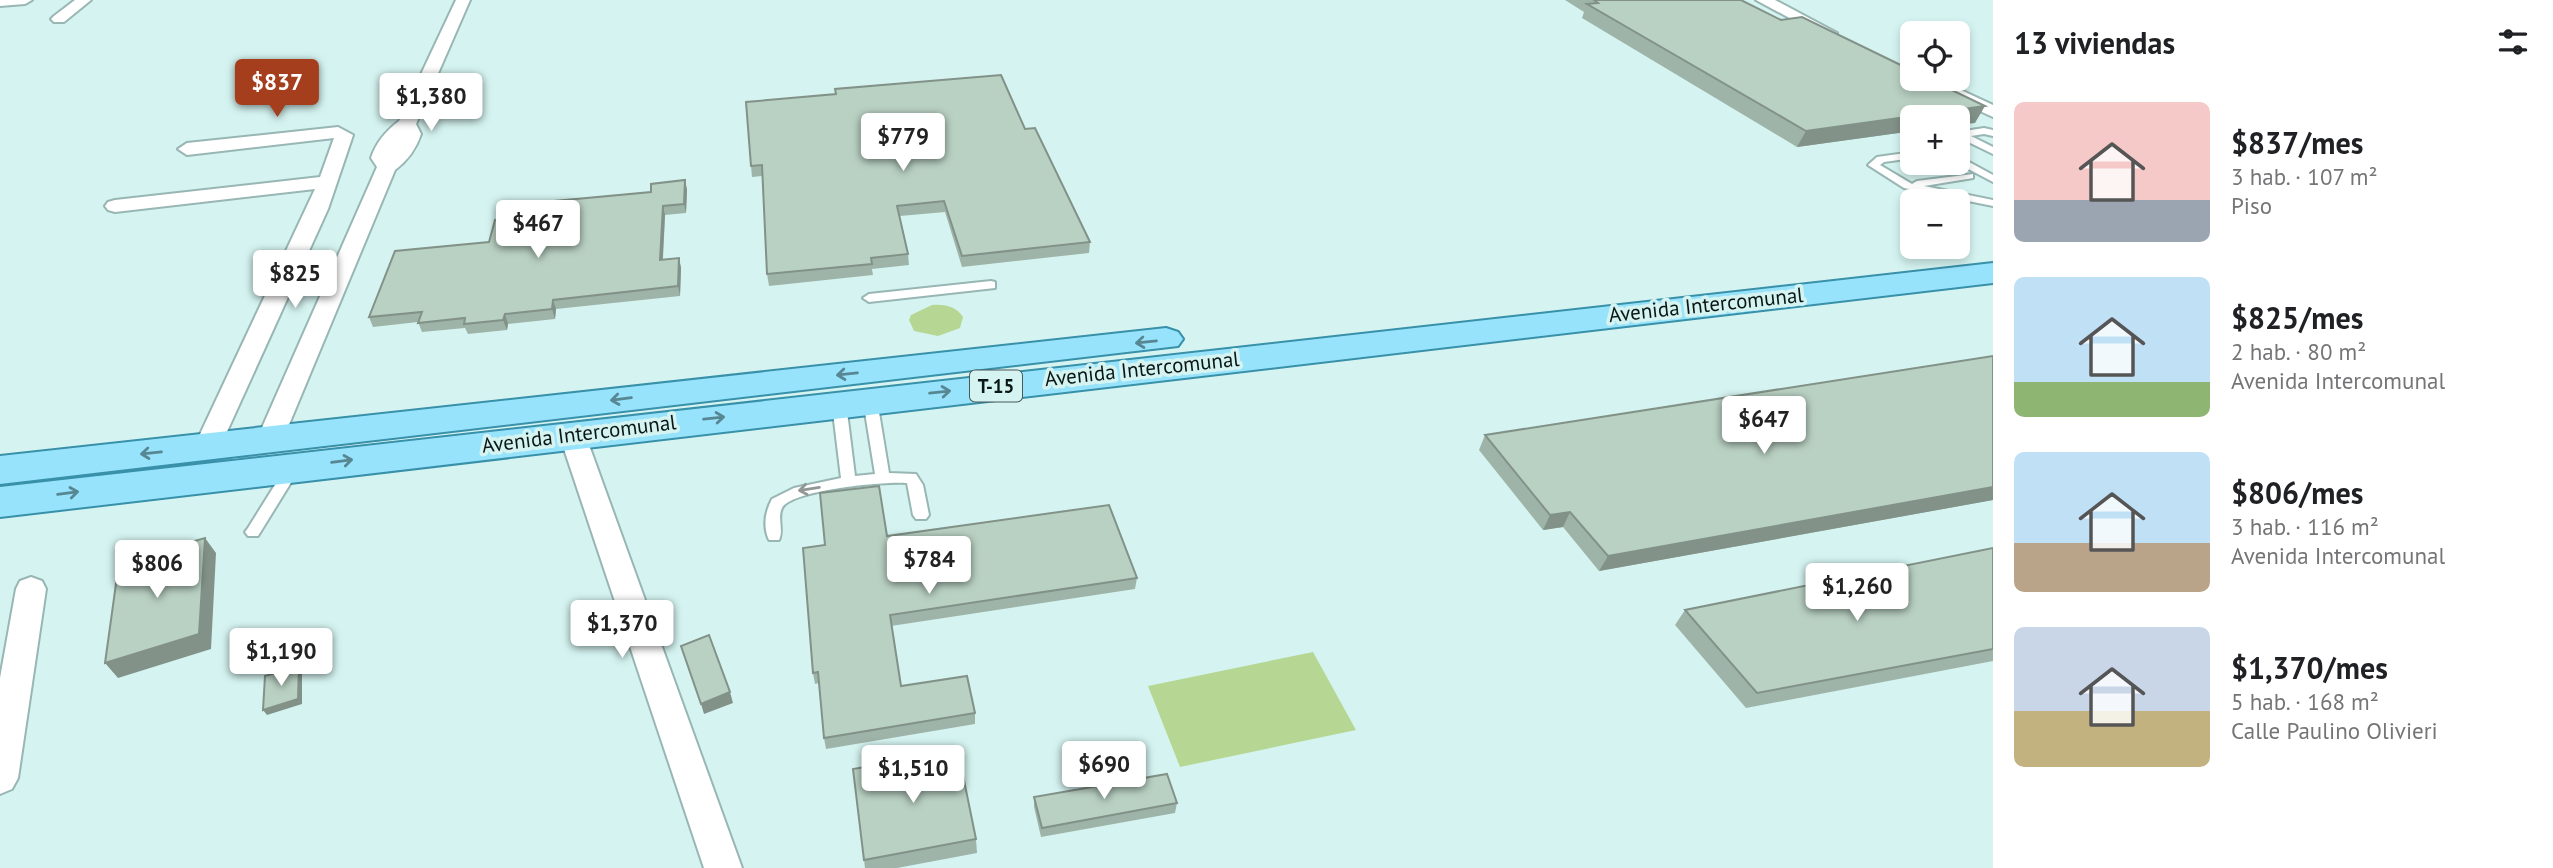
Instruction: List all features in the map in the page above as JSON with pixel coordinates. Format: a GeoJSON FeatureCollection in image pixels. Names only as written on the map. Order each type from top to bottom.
{"type":"FeatureCollection","features":[{"type":"Feature","properties":{"kind":"main road","name":"Avenida Intercomunal"},"geometry":{"type":"LineString","coordinates":[[0,470],[1993,247]]}},
{"type":"Feature","properties":{"kind":"main road","name":"Avenida Intercomunal"},"geometry":{"type":"LineString","coordinates":[[0,502],[1993,272]]}},
{"type":"Feature","properties":{"kind":"street"},"geometry":{"type":"LineString","coordinates":[[0,2],[25,0]]}},
{"type":"Feature","properties":{"kind":"street"},"geometry":{"type":"LineString","coordinates":[[59,19],[84,0]]}},
{"type":"Feature","properties":{"kind":"street"},"geometry":{"type":"LineString","coordinates":[[270,439],[387,167],[380,158],[383,149],[395,132],[407,124],[464,0]]}},
{"type":"Feature","properties":{"kind":"street"},"geometry":{"type":"LineString","coordinates":[[1763,0],[1838,37]]}},
{"type":"Feature","properties":{"kind":"street"},"geometry":{"type":"LineString","coordinates":[[1949,91],[1993,112]]}},
{"type":"Feature","properties":{"kind":"street"},"geometry":{"type":"LineString","coordinates":[[187,149],[343,133],[318,209],[207,447]]}},
{"type":"Feature","properties":{"kind":"street"},"geometry":{"type":"LineString","coordinates":[[115,206],[327,182]]}},
{"type":"Feature","properties":{"kind":"street"},"geometry":{"type":"LineString","coordinates":[[572,434],[723,868]]}},
{"type":"Feature","properties":{"kind":"street"},"geometry":{"type":"LineString","coordinates":[[0,778],[31,589]]}},
{"type":"Feature","properties":{"kind":"lane"},"geometry":{"type":"LineString","coordinates":[[1970,133],[1993,133]]}},
{"type":"Feature","properties":{"kind":"lane"},"geometry":{"type":"LineString","coordinates":[[1970,140],[1993,151]]}},
{"type":"Feature","properties":{"kind":"lane"},"geometry":{"type":"LineString","coordinates":[[1900,157],[1881,159],[1873,165],[1908,186],[1993,203]]}},
{"type":"Feature","properties":{"kind":"lane"},"geometry":{"type":"LineString","coordinates":[[1970,166],[1993,179]]}},
{"type":"Feature","properties":{"kind":"lane"},"geometry":{"type":"LineString","coordinates":[[1908,186],[1969,176]]}},
{"type":"Feature","properties":{"kind":"lane"},"geometry":{"type":"LineString","coordinates":[[869,298],[991,285]]}},
{"type":"Feature","properties":{"kind":"lane"},"geometry":{"type":"LineString","coordinates":[[854,402],[883,478]]}},
{"type":"Feature","properties":{"kind":"lane"},"geometry":{"type":"LineString","coordinates":[[849,483],[854,402]]}},
{"type":"Feature","properties":{"kind":"lane"},"geometry":{"type":"LineString","coordinates":[[253,532],[294,467]]}},
{"type":"Feature","properties":{"kind":"lane"},"geometry":{"type":"LineString","coordinates":[[774,536],[773,513],[784,496],[797,491],[883,478],[911,478],[916,485],[922,515]]}},
{"type":"Feature","properties":{"kind":"green space"},"geometry":{"type":"Polygon","coordinates":[[[932,305],[945,305],[957,310],[963,317],[960,328],[938,336],[914,331],[909,320],[911,315],[932,305]]]}},
{"type":"Feature","properties":{"kind":"green space"},"geometry":{"type":"Polygon","coordinates":[[[1313,652],[1356,730],[1180,767],[1148,686],[1313,652]]]}},
{"type":"Feature","properties":{"kind":"building"},"geometry":{"type":"Polygon","coordinates":[[[1594,0],[1741,0],[1781,20],[1802,17],[1900,65],[1900,91],[1954,91],[1985,106],[1970,108],[1970,105],[1900,105],[1900,118],[1806,131],[1587,4],[1598,3],[1594,0]]]}},
{"type":"Feature","properties":{"kind":"building"},"geometry":{"type":"Polygon","coordinates":[[[1001,75],[1025,129],[1035,128],[1090,242],[962,256],[944,201],[897,206],[908,254],[871,258],[872,264],[767,274],[762,165],[751,166],[746,102],[836,94],[835,89],[1001,75]]]}},
{"type":"Feature","properties":{"kind":"building"},"geometry":{"type":"Polygon","coordinates":[[[685,180],[684,204],[663,206],[660,260],[679,258],[678,286],[553,300],[552,309],[505,314],[503,320],[464,324],[465,318],[418,323],[422,312],[369,317],[395,251],[489,242],[495,220],[530,216],[533,203],[651,192],[651,184],[685,180]]]}},
{"type":"Feature","properties":{"kind":"building"},"geometry":{"type":"Polygon","coordinates":[[[1993,356],[1993,487],[1608,556],[1570,512],[1550,515],[1485,435],[1993,356]]]}},
{"type":"Feature","properties":{"kind":"building"},"geometry":{"type":"Polygon","coordinates":[[[879,486],[887,536],[1109,505],[1137,578],[890,615],[901,686],[967,676],[975,713],[824,738],[818,672],[813,673],[803,548],[825,545],[820,493],[879,486]]]}},
{"type":"Feature","properties":{"kind":"building"},"geometry":{"type":"Polygon","coordinates":[[[205,538],[199,634],[105,663],[119,562],[205,538]]]}},
{"type":"Feature","properties":{"kind":"building"},"geometry":{"type":"Polygon","coordinates":[[[1993,548],[1993,649],[1757,693],[1685,610],[1993,548]]]}},
{"type":"Feature","properties":{"kind":"building"},"geometry":{"type":"Polygon","coordinates":[[[709,635],[730,692],[701,704],[681,646],[709,635]]]}},
{"type":"Feature","properties":{"kind":"building"},"geometry":{"type":"Polygon","coordinates":[[[299,666],[298,699],[263,710],[265,676],[299,666]]]}},
{"type":"Feature","properties":{"kind":"building"},"geometry":{"type":"Polygon","coordinates":[[[958,751],[976,839],[864,860],[853,769],[958,751]]]}},
{"type":"Feature","properties":{"kind":"building"},"geometry":{"type":"Polygon","coordinates":[[[1167,774],[1177,803],[1042,828],[1034,797],[1167,774]]]}}]}
